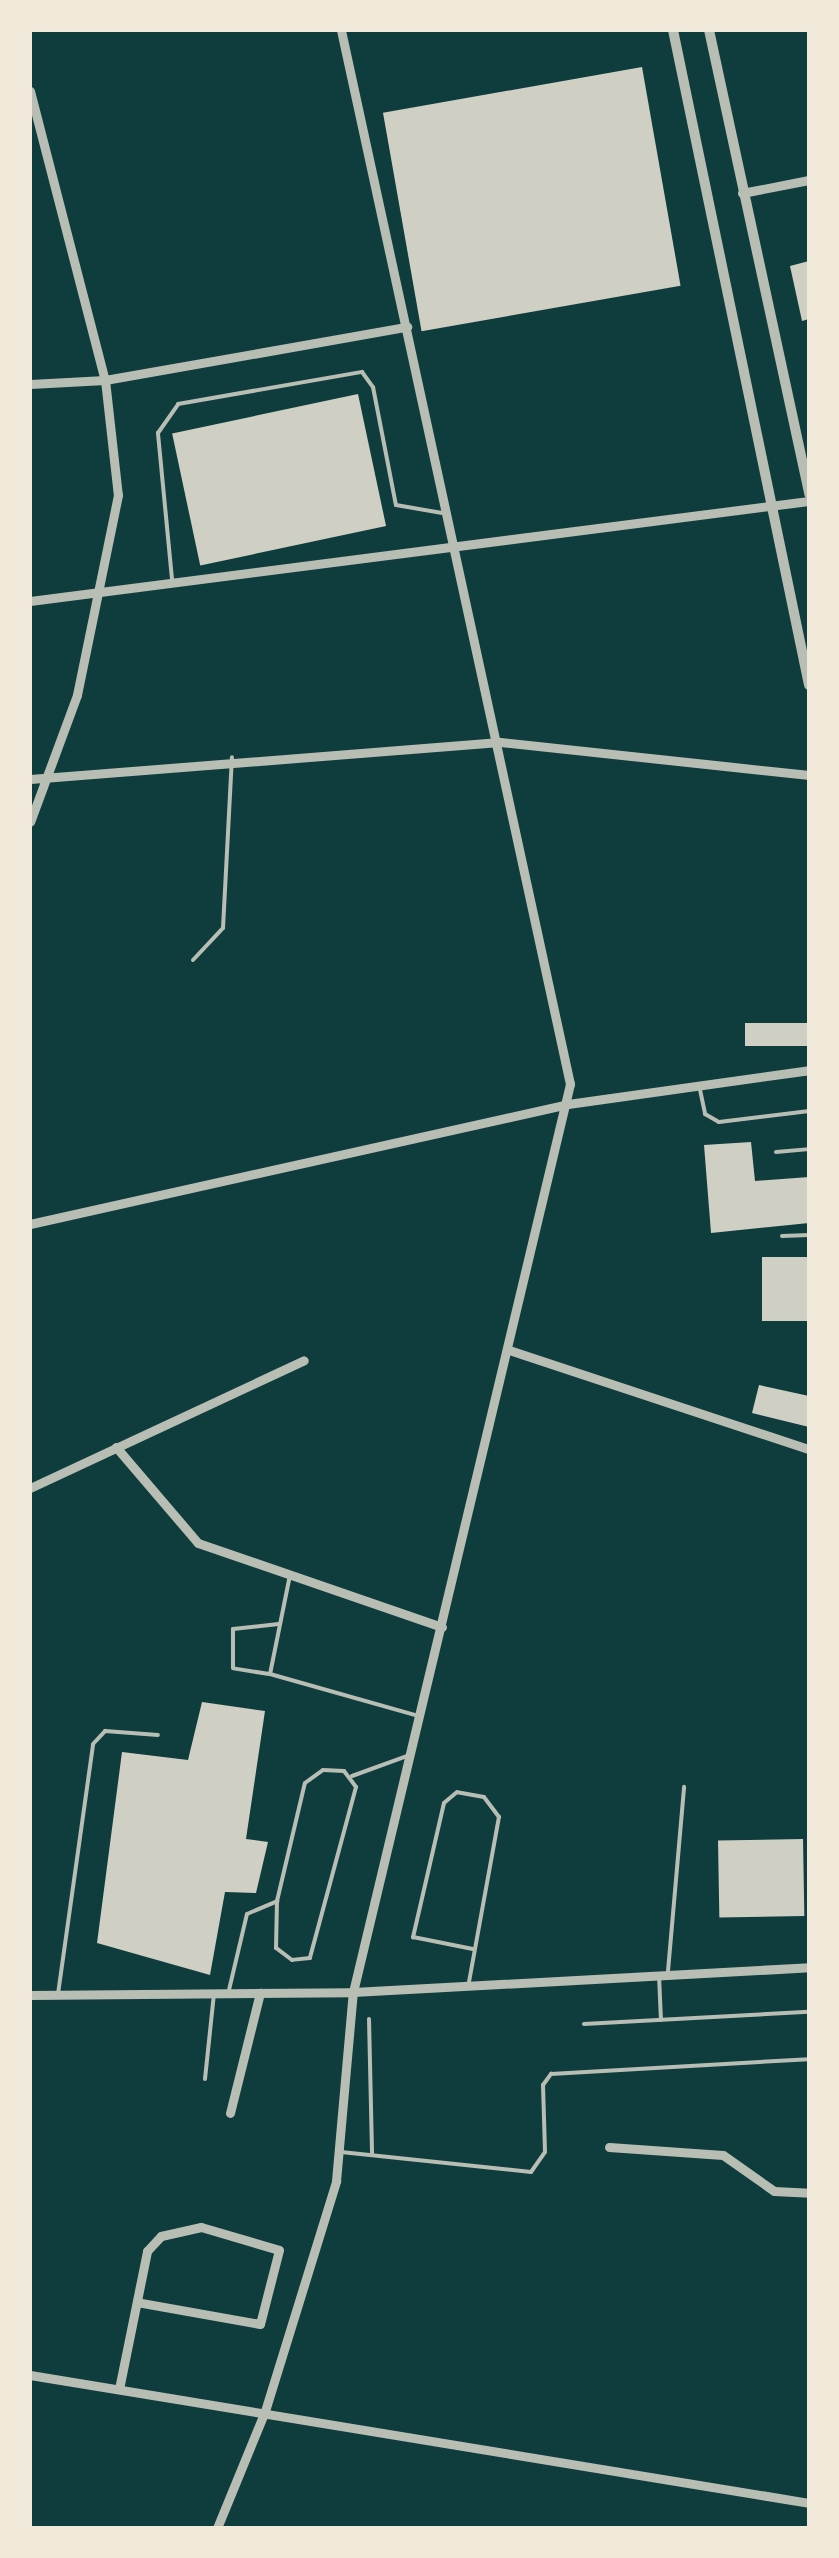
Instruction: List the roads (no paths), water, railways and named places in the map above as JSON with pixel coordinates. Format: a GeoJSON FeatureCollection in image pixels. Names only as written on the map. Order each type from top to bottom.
{"type":"FeatureCollection","features":[{"type":"Feature","properties":{"kind":"street"},"geometry":{"type":"LineString","coordinates":[[217,2528],[265,2411],[341,2152],[353,1992],[568,1104],[500,742],[452,541],[341,30]]}},
{"type":"Feature","properties":{"kind":"street"},"geometry":{"type":"LineString","coordinates":[[674,30],[809,684]]}},
{"type":"Feature","properties":{"kind":"street"},"geometry":{"type":"LineString","coordinates":[[30,601],[452,541],[809,497],[709,30]]}},
{"type":"Feature","properties":{"kind":"street"},"geometry":{"type":"LineString","coordinates":[[30,91],[105,380],[118,495],[100,591],[49,776],[30,822]]}},
{"type":"Feature","properties":{"kind":"street"},"geometry":{"type":"LineString","coordinates":[[742,193],[809,180]]}},
{"type":"Feature","properties":{"kind":"street"},"geometry":{"type":"LineString","coordinates":[[30,384],[105,380],[407,327]]}},
{"type":"Feature","properties":{"kind":"street"},"geometry":{"type":"LineString","coordinates":[[30,779],[232,758],[500,742],[809,775]]}},
{"type":"Feature","properties":{"kind":"street"},"geometry":{"type":"LineString","coordinates":[[30,1224],[568,1104],[809,1070]]}},
{"type":"Feature","properties":{"kind":"street"},"geometry":{"type":"LineString","coordinates":[[510,1350],[809,1449]]}},
{"type":"Feature","properties":{"kind":"street"},"geometry":{"type":"LineString","coordinates":[[30,1488],[304,1360]]}},
{"type":"Feature","properties":{"kind":"street"},"geometry":{"type":"LineString","coordinates":[[116,1447],[185,1534],[442,1627]]}},
{"type":"Feature","properties":{"kind":"street"},"geometry":{"type":"LineString","coordinates":[[30,1995],[353,1992],[809,1966]]}},
{"type":"Feature","properties":{"kind":"street"},"geometry":{"type":"LineString","coordinates":[[230,2113],[260,1993]]}},
{"type":"Feature","properties":{"kind":"street"},"geometry":{"type":"LineString","coordinates":[[608,2146],[723,2155],[774,2191],[809,2193]]}},
{"type":"Feature","properties":{"kind":"street"},"geometry":{"type":"LineString","coordinates":[[119,2388],[137,2302],[148,2251],[174,2231],[201,2227],[280,2250],[260,2324],[137,2302]]}},
{"type":"Feature","properties":{"kind":"street"},"geometry":{"type":"LineString","coordinates":[[30,2375],[809,2504]]}},
{"type":"Feature","properties":{"kind":"lane"},"geometry":{"type":"LineString","coordinates":[[172,581],[158,433],[178,404],[362,372],[373,387],[396,504],[446,512]]}},
{"type":"Feature","properties":{"kind":"lane"},"geometry":{"type":"LineString","coordinates":[[193,960],[223,928],[232,758]]}},
{"type":"Feature","properties":{"kind":"lane"},"geometry":{"type":"LineString","coordinates":[[699,1085],[706,1114],[720,1122],[809,1110]]}},
{"type":"Feature","properties":{"kind":"lane"},"geometry":{"type":"LineString","coordinates":[[776,1152],[809,1149]]}},
{"type":"Feature","properties":{"kind":"lane"},"geometry":{"type":"LineString","coordinates":[[782,1236],[809,1234]]}},
{"type":"Feature","properties":{"kind":"lane"},"geometry":{"type":"LineString","coordinates":[[270,1674],[290,1574]]}},
{"type":"Feature","properties":{"kind":"lane"},"geometry":{"type":"LineString","coordinates":[[279,1624],[233,1629],[233,1668],[270,1674],[420,1716]]}},
{"type":"Feature","properties":{"kind":"lane"},"geometry":{"type":"LineString","coordinates":[[58,1994],[93,1744],[105,1731],[158,1735]]}},
{"type":"Feature","properties":{"kind":"lane"},"geometry":{"type":"LineString","coordinates":[[352,1776],[310,1958],[292,1960],[276,1948],[277,1901],[305,1783],[323,1770],[352,1776],[378,1760],[410,1756]]}},
{"type":"Feature","properties":{"kind":"lane"},"geometry":{"type":"LineString","coordinates":[[661,2020],[684,1786]]}},
{"type":"Feature","properties":{"kind":"lane"},"geometry":{"type":"LineString","coordinates":[[469,1986],[499,1817],[484,1797],[457,1792],[444,1803],[413,1937],[473,1949]]}},
{"type":"Feature","properties":{"kind":"lane"},"geometry":{"type":"LineString","coordinates":[[228,1994],[246,1914],[277,1901]]}},
{"type":"Feature","properties":{"kind":"lane"},"geometry":{"type":"LineString","coordinates":[[204,2079],[214,1994]]}},
{"type":"Feature","properties":{"kind":"lane"},"geometry":{"type":"LineString","coordinates":[[584,2024],[809,2012]]}},
{"type":"Feature","properties":{"kind":"lane"},"geometry":{"type":"LineString","coordinates":[[369,2018],[372,2155]]}},
{"type":"Feature","properties":{"kind":"lane"},"geometry":{"type":"LineString","coordinates":[[341,2152],[531,2172],[545,2152],[543,2086],[551,2074],[809,2059]]}}]}
